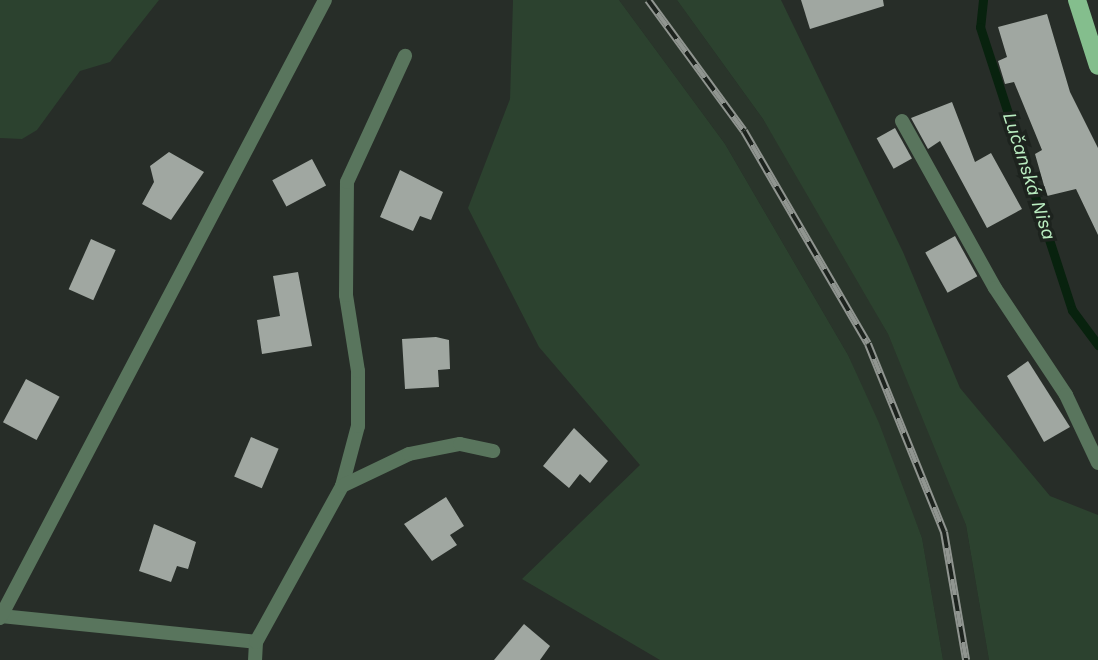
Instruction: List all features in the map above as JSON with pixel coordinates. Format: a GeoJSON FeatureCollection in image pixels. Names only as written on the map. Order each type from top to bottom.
{"type":"FeatureCollection","features":[{"type":"Feature","properties":{"kind":"main road"},"geometry":{"type":"LineString","coordinates":[[1077,0],[1098,66]]}},
{"type":"Feature","properties":{"kind":"street"},"geometry":{"type":"LineString","coordinates":[[256,642],[1,617],[325,0]]}},
{"type":"Feature","properties":{"kind":"street"},"geometry":{"type":"LineString","coordinates":[[255,660],[256,642],[342,486],[358,398],[346,295],[347,182],[405,56]]}},
{"type":"Feature","properties":{"kind":"street"},"geometry":{"type":"LineString","coordinates":[[902,121],[995,288],[1066,396],[1098,463]]}},
{"type":"Feature","properties":{"kind":"street"},"geometry":{"type":"LineString","coordinates":[[342,486],[409,454],[460,444],[493,451]]}},
{"type":"Feature","properties":{"kind":"shaded area"},"geometry":{"type":"Polygon","coordinates":[[[619,0],[677,0],[763,119],[831,231],[888,334],[945,466],[966,525],[989,660],[943,660],[922,538],[848,355],[725,144],[619,0]]]}},
{"type":"Feature","properties":{"kind":"green space"},"geometry":{"type":"Polygon","coordinates":[[[0,0],[159,0],[110,62],[80,71],[37,130],[22,139],[0,138],[0,0]]]}},
{"type":"Feature","properties":{"kind":"green space"},"geometry":{"type":"Polygon","coordinates":[[[513,0],[619,0],[725,144],[848,355],[879,423],[922,538],[943,660],[660,660],[522,579],[640,465],[539,347],[468,208],[510,99],[513,0]]]}},
{"type":"Feature","properties":{"kind":"green space"},"geometry":{"type":"Polygon","coordinates":[[[677,0],[781,0],[903,252],[960,388],[1050,496],[1098,515],[1098,660],[989,660],[966,525],[888,334],[763,119],[677,0]]]}},
{"type":"Feature","properties":{"kind":"building"},"geometry":{"type":"Polygon","coordinates":[[[801,0],[883,0],[884,6],[810,29],[801,0]]]}},
{"type":"Feature","properties":{"kind":"building"},"geometry":{"type":"Polygon","coordinates":[[[1047,14],[1070,92],[1098,148],[1098,235],[1076,189],[1047,196],[1035,154],[1042,150],[1014,82],[1005,84],[998,61],[1007,57],[998,27],[1047,14]]]}},
{"type":"Feature","properties":{"kind":"building"},"geometry":{"type":"Polygon","coordinates":[[[952,102],[975,162],[991,153],[1022,209],[987,228],[940,141],[928,149],[911,118],[952,102]]]}},
{"type":"Feature","properties":{"kind":"building"},"geometry":{"type":"Polygon","coordinates":[[[895,128],[912,159],[894,169],[877,138],[895,128]]]}},
{"type":"Feature","properties":{"kind":"building"},"geometry":{"type":"Polygon","coordinates":[[[169,152],[204,172],[171,220],[142,204],[154,182],[150,166],[169,152]]]}},
{"type":"Feature","properties":{"kind":"building"},"geometry":{"type":"Polygon","coordinates":[[[312,159],[326,185],[286,207],[272,180],[312,159]]]}},
{"type":"Feature","properties":{"kind":"building"},"geometry":{"type":"Polygon","coordinates":[[[400,170],[443,192],[431,220],[420,216],[413,231],[380,217],[400,170]]]}},
{"type":"Feature","properties":{"kind":"building"},"geometry":{"type":"Polygon","coordinates":[[[955,236],[977,276],[948,293],[925,252],[955,236]]]}},
{"type":"Feature","properties":{"kind":"building"},"geometry":{"type":"Polygon","coordinates":[[[91,239],[116,250],[93,300],[69,289],[91,239]]]}},
{"type":"Feature","properties":{"kind":"building"},"geometry":{"type":"Polygon","coordinates":[[[298,272],[312,346],[262,354],[257,320],[280,316],[273,276],[298,272]]]}},
{"type":"Feature","properties":{"kind":"building"},"geometry":{"type":"Polygon","coordinates":[[[436,337],[449,340],[450,369],[438,370],[439,387],[405,389],[402,339],[436,337]]]}},
{"type":"Feature","properties":{"kind":"building"},"geometry":{"type":"Polygon","coordinates":[[[1028,361],[1070,427],[1044,442],[1007,376],[1028,361]]]}},
{"type":"Feature","properties":{"kind":"building"},"geometry":{"type":"Polygon","coordinates":[[[26,379],[60,397],[37,440],[3,422],[26,379]]]}},
{"type":"Feature","properties":{"kind":"building"},"geometry":{"type":"Polygon","coordinates":[[[574,428],[608,461],[590,483],[580,474],[569,488],[543,466],[574,428]]]}},
{"type":"Feature","properties":{"kind":"building"},"geometry":{"type":"Polygon","coordinates":[[[251,437],[279,449],[262,488],[234,477],[251,437]]]}},
{"type":"Feature","properties":{"kind":"building"},"geometry":{"type":"Polygon","coordinates":[[[446,497],[464,526],[450,535],[457,545],[432,561],[404,524],[446,497]]]}},
{"type":"Feature","properties":{"kind":"building"},"geometry":{"type":"Polygon","coordinates":[[[154,524],[196,542],[188,569],[177,566],[171,582],[139,571],[154,524]]]}},
{"type":"Feature","properties":{"kind":"building"},"geometry":{"type":"Polygon","coordinates":[[[524,624],[550,646],[540,660],[494,660],[524,624]]]}},
{"type":"Feature","properties":{"kind":"waterway","name":"Lučanská Nisa"},"geometry":{"type":"LineString","coordinates":[[983,0],[980,27],[1072,310],[1098,345]]}},
{"type":"Feature","properties":{"kind":"railway"},"geometry":{"type":"LineString","coordinates":[[648,0],[744,131],[868,344],[944,532],[966,660]]}}]}
